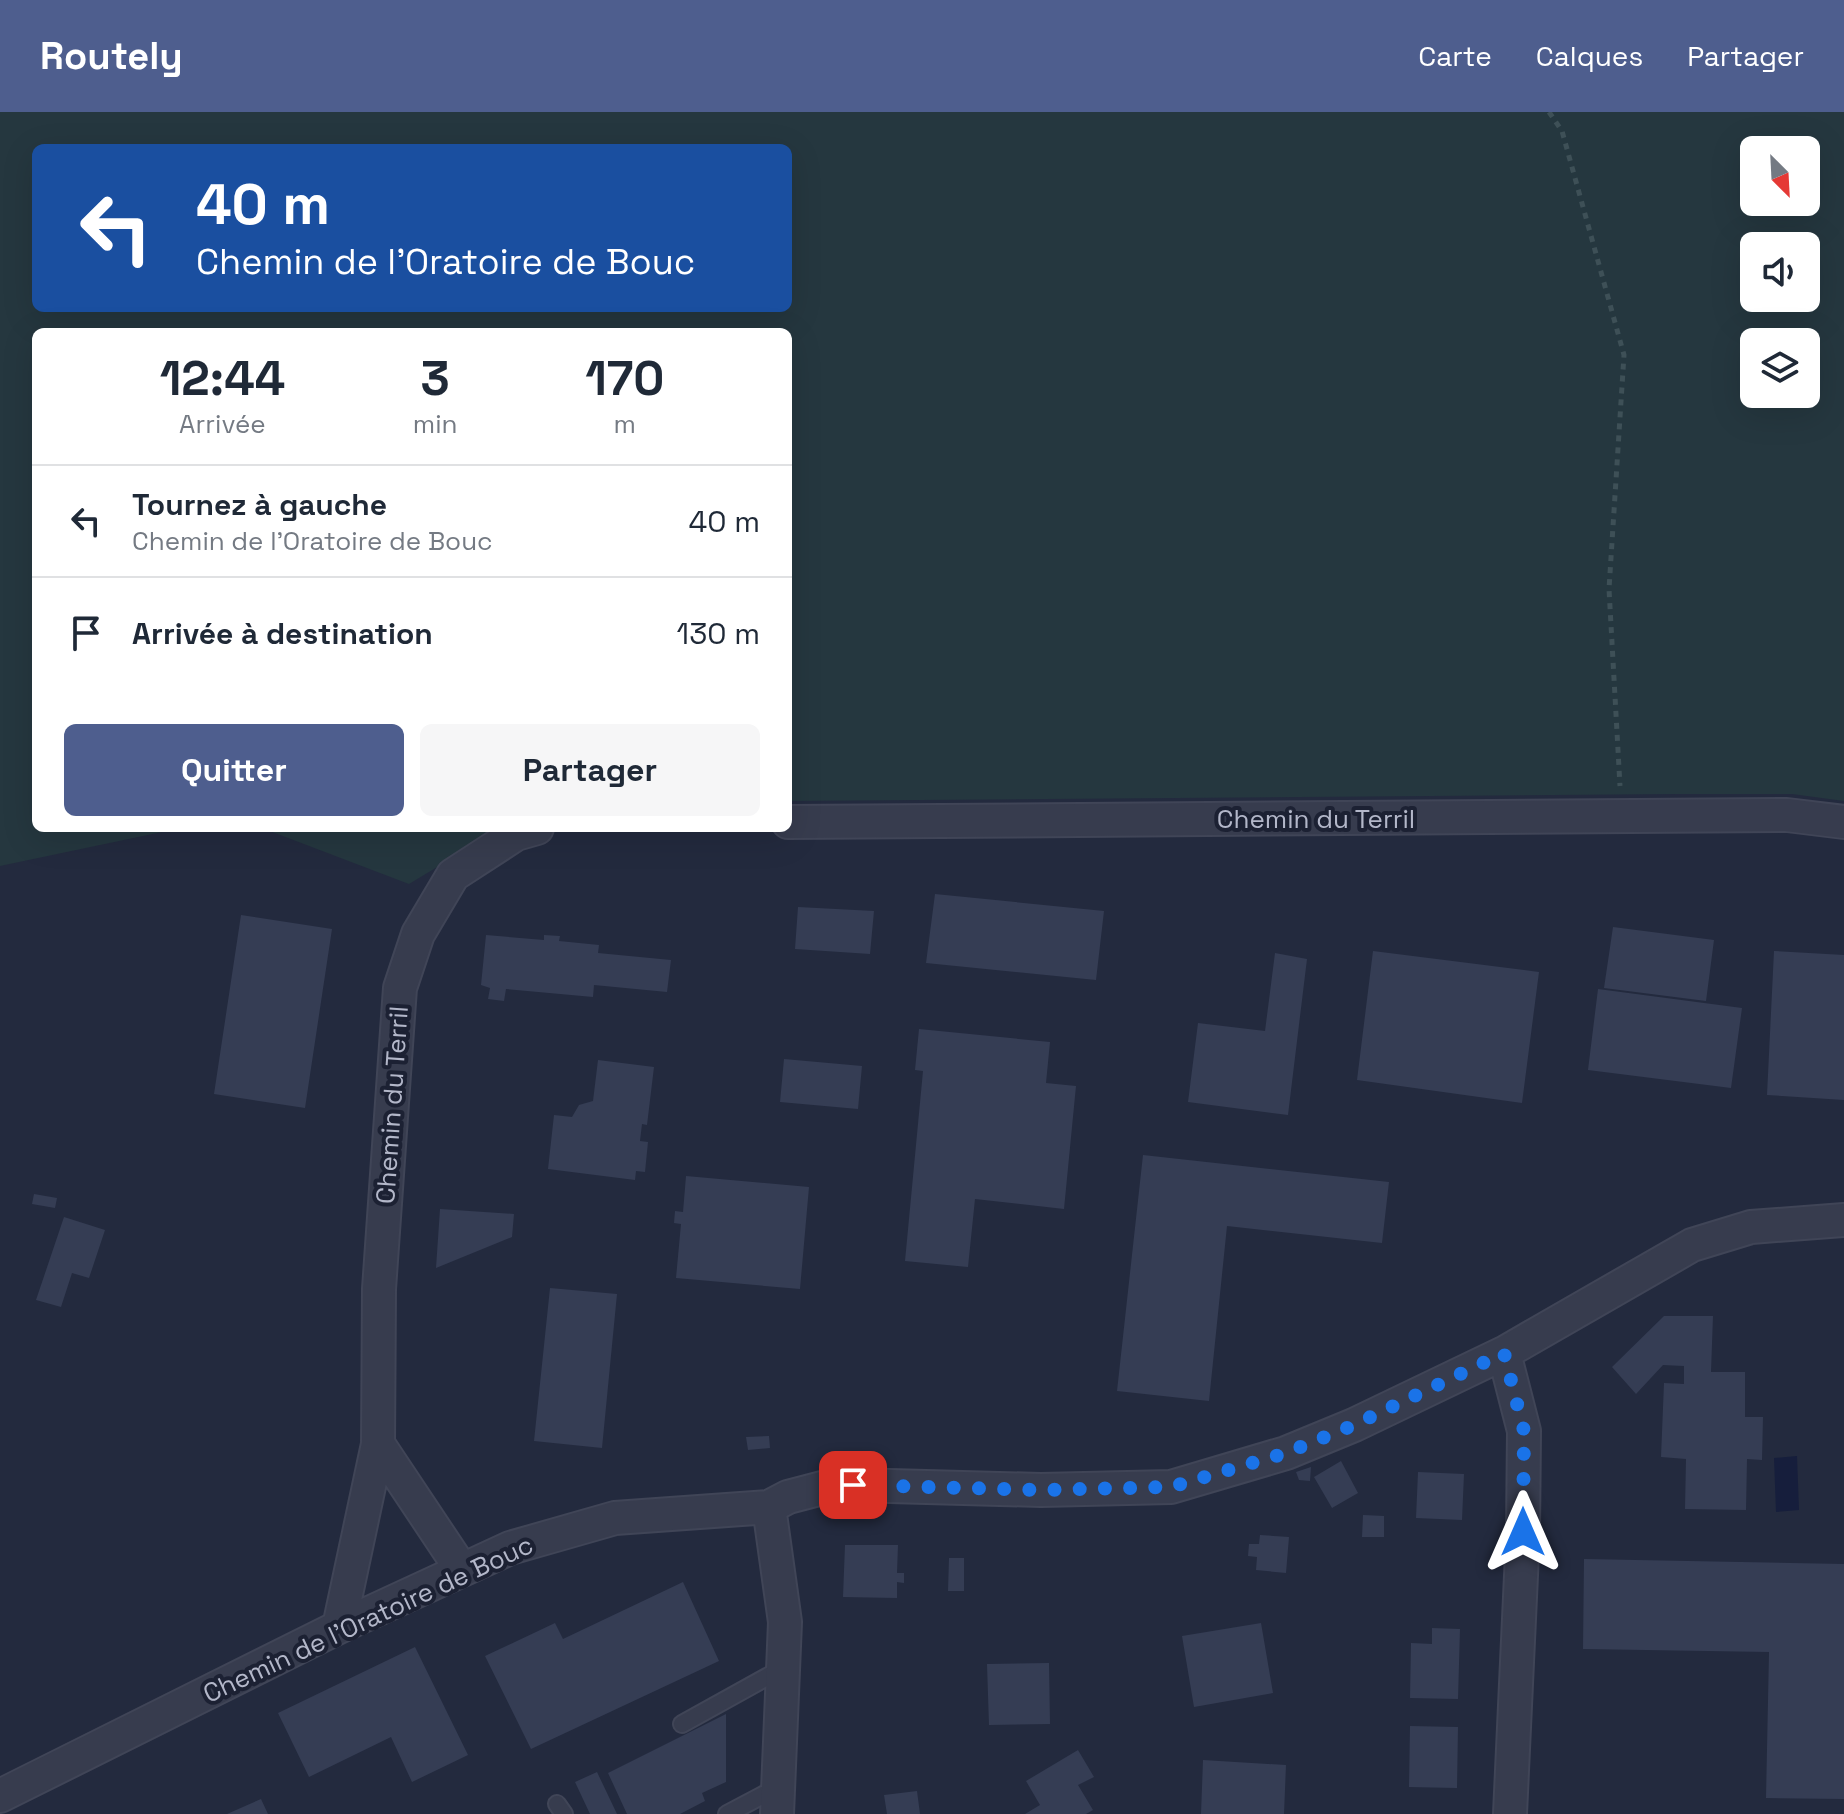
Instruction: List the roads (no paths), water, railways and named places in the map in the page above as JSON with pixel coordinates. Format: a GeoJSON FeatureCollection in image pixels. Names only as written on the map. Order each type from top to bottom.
{"type":"FeatureCollection","features":[{"type":"Feature","properties":{"kind":"street","name":"Chemin du Terril"},"geometry":{"type":"LineString","coordinates":[[792,822],[1787,815],[1844,822]]}},
{"type":"Feature","properties":{"kind":"street","name":"Chemin du Terril"},"geometry":{"type":"LineString","coordinates":[[339,1627],[378,1444],[379,1289],[400,988],[418,934],[453,875],[523,832]]}},
{"type":"Feature","properties":{"kind":"street","name":"Chemin de l'Oratoire de Bouc"},"geometry":{"type":"LineString","coordinates":[[0,1796],[339,1627],[510,1548],[615,1518],[769,1507],[788,1497],[830,1486],[1041,1490],[1171,1487],[1286,1453],[1354,1425],[1504,1353],[1692,1245],[1751,1227],[1844,1220]]}},
{"type":"Feature","properties":{"kind":"street"},"geometry":{"type":"LineString","coordinates":[[1504,1353],[1524,1431],[1523,1532],[1510,1814]]}},
{"type":"Feature","properties":{"kind":"street"},"geometry":{"type":"LineString","coordinates":[[378,1444],[462,1570]]}},
{"type":"Feature","properties":{"kind":"street"},"geometry":{"type":"LineString","coordinates":[[769,1507],[785,1622],[778,1802]]}},
{"type":"Feature","properties":{"kind":"lane"},"geometry":{"type":"LineString","coordinates":[[682,1724],[783,1668]]}},
{"type":"Feature","properties":{"kind":"lane"},"geometry":{"type":"LineString","coordinates":[[727,1814],[763,1795],[778,1802]]}},
{"type":"Feature","properties":{"kind":"water"},"geometry":{"type":"Polygon","coordinates":[[[1797,1456],[1799,1510],[1776,1512],[1774,1458],[1797,1456]]]}}]}
